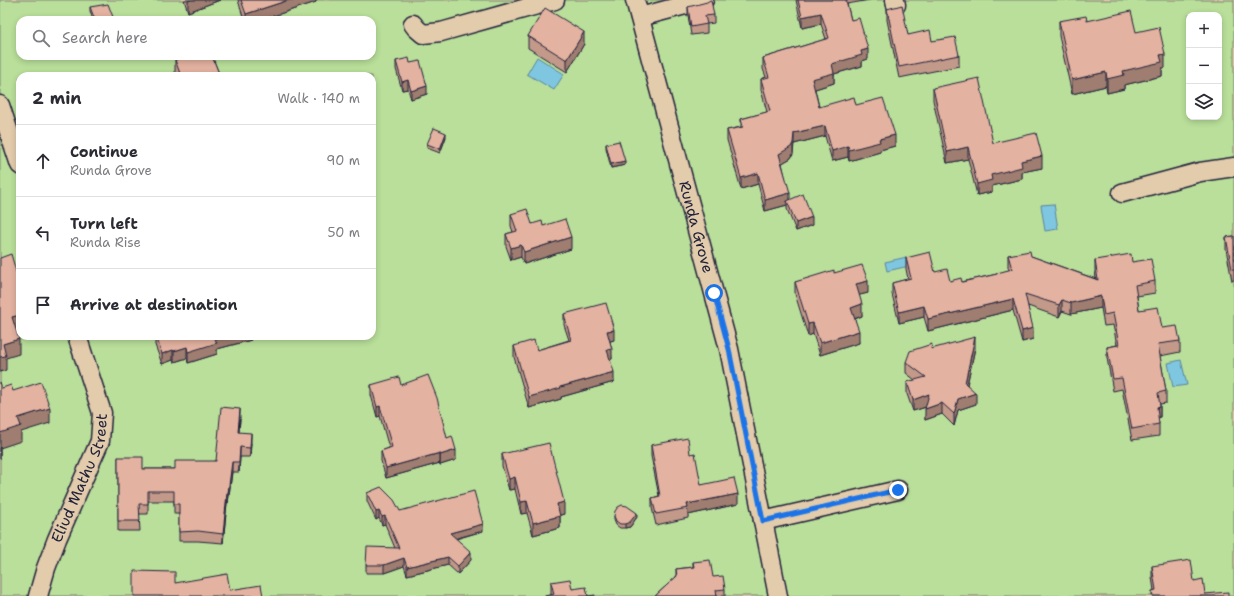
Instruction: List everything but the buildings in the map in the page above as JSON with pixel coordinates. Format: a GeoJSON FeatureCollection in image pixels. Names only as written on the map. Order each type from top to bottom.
{"type":"FeatureCollection","features":[{"type":"Feature","properties":{"kind":"street"},"geometry":{"type":"LineString","coordinates":[[413,24],[423,34],[441,32],[555,0]]}},
{"type":"Feature","properties":{"kind":"street","name":"Runda Grove"},"geometry":{"type":"LineString","coordinates":[[635,0],[729,349],[778,596]]}},
{"type":"Feature","properties":{"kind":"street"},"geometry":{"type":"LineString","coordinates":[[640,17],[704,0]]}},
{"type":"Feature","properties":{"kind":"street"},"geometry":{"type":"LineString","coordinates":[[0,105],[6,140],[16,158]]}},
{"type":"Feature","properties":{"kind":"street"},"geometry":{"type":"LineString","coordinates":[[1122,193],[1200,172],[1234,167]]}},
{"type":"Feature","properties":{"kind":"street","name":"Eliud Mathu Street"},"geometry":{"type":"LineString","coordinates":[[38,596],[54,546],[100,441],[102,413],[78,340]]}},
{"type":"Feature","properties":{"kind":"street"},"geometry":{"type":"LineString","coordinates":[[763,521],[898,490]]}},
{"type":"Feature","properties":{"kind":"green space"},"geometry":{"type":"Polygon","coordinates":[[[0,0],[1234,0],[1234,596],[0,596],[0,0]]]}},
{"type":"Feature","properties":{"kind":"water"},"geometry":{"type":"Polygon","coordinates":[[[537,57],[564,74],[554,90],[527,74],[537,57]]]}},
{"type":"Feature","properties":{"kind":"water"},"geometry":{"type":"Polygon","coordinates":[[[1054,204],[1058,229],[1045,231],[1041,205],[1054,204]]]}},
{"type":"Feature","properties":{"kind":"water"},"geometry":{"type":"Polygon","coordinates":[[[907,257],[909,266],[887,271],[885,262],[907,257]]]}},
{"type":"Feature","properties":{"kind":"water"},"geometry":{"type":"Polygon","coordinates":[[[1181,360],[1187,385],[1173,387],[1168,363],[1181,360]]]}},
{"type":"Feature","properties":{"kind":"route"},"geometry":{"type":"LineString","coordinates":[[714,293],[729,349],[763,521],[898,490]]}}]}
